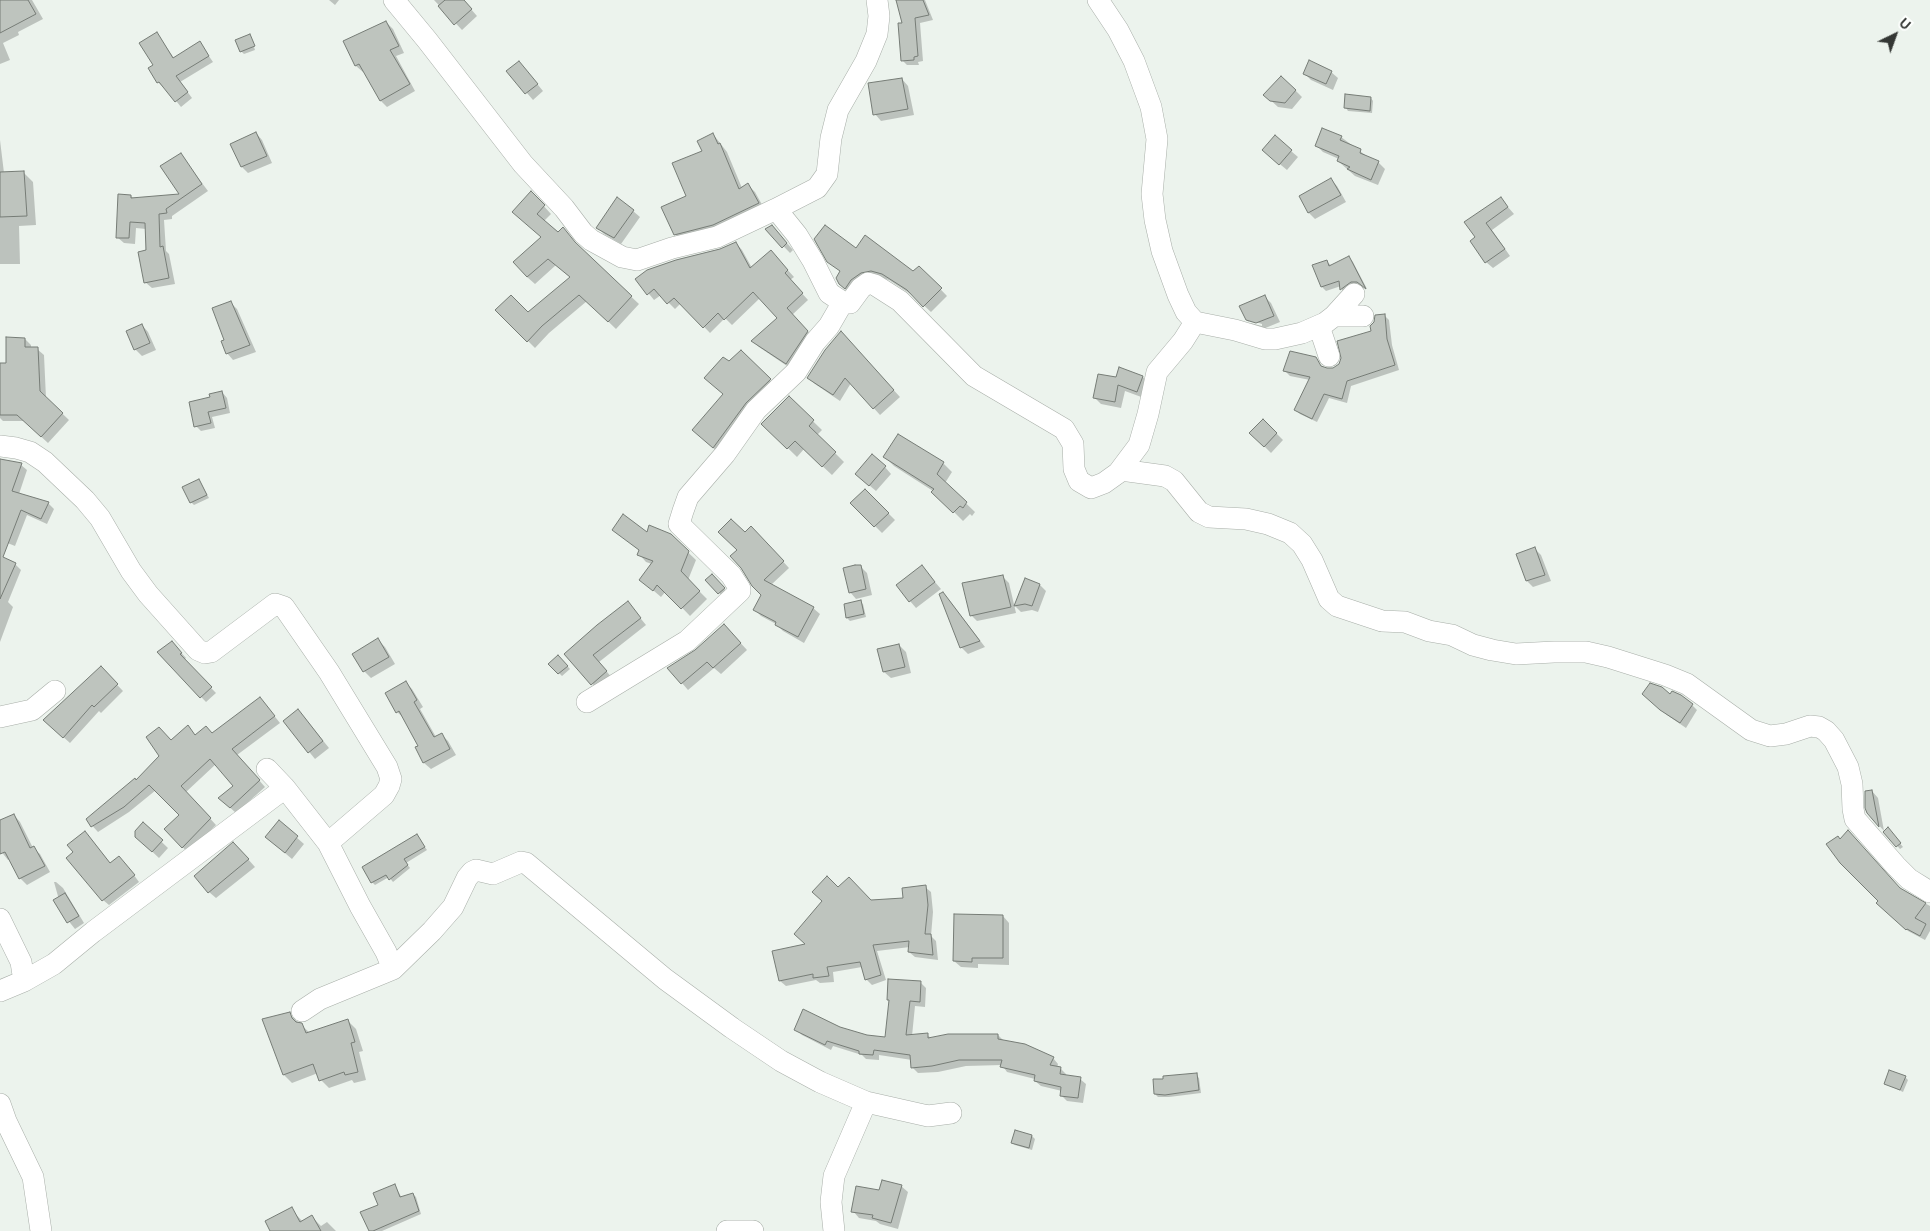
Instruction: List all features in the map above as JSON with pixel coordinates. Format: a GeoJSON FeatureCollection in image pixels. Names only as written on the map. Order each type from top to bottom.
{"type":"FeatureCollection","features":[{"type":"Feature","properties":{"kind":"street"},"geometry":{"type":"LineString","coordinates":[[394,0],[523,164],[564,208],[583,233],[591,240],[622,257],[637,260],[672,248],[717,237],[817,188],[827,174],[830,138],[838,110],[866,61],[877,34],[879,16],[877,0]]}},
{"type":"Feature","properties":{"kind":"street"},"geometry":{"type":"LineString","coordinates":[[1098,0],[1118,30],[1134,61],[1151,107],[1157,138],[1152,194],[1156,220],[1162,251],[1186,312],[1202,324],[1270,339],[1302,334],[1326,321],[1354,294]]}},
{"type":"Feature","properties":{"kind":"street"},"geometry":{"type":"LineString","coordinates":[[776,209],[797,235],[829,293],[844,303],[850,303],[861,288],[868,284],[876,285],[900,301],[974,376],[1064,429],[1073,444],[1074,469],[1079,482],[1090,488],[1104,483],[1121,470],[1139,445],[1157,372],[1182,341],[1202,324]]}},
{"type":"Feature","properties":{"kind":"street"},"geometry":{"type":"LineString","coordinates":[[587,702],[687,641],[740,591],[731,575],[680,524],[688,497],[725,454],[756,410],[796,372],[815,342],[829,326],[840,306],[844,303]]}},
{"type":"Feature","properties":{"kind":"street"},"geometry":{"type":"LineString","coordinates":[[1326,321],[1363,316]]}},
{"type":"Feature","properties":{"kind":"street"},"geometry":{"type":"LineString","coordinates":[[1326,321],[1329,356]]}},
{"type":"Feature","properties":{"kind":"street"},"geometry":{"type":"LineString","coordinates":[[0,446],[30,452],[45,462],[85,500],[100,518],[131,571],[148,594],[198,650],[206,653],[211,652],[275,604],[284,607],[329,672],[388,767],[391,779],[390,786],[384,795],[328,843]]}},
{"type":"Feature","properties":{"kind":"street"},"geometry":{"type":"LineString","coordinates":[[1121,470],[1165,476],[1174,481],[1199,512],[1209,517],[1246,518],[1290,533],[1302,544],[1312,560],[1329,599],[1337,606],[1382,621],[1405,622],[1429,631],[1452,635],[1492,650],[1522,654],[1586,652],[1626,662],[1687,684],[1751,730],[1770,736],[1786,734],[1810,726],[1819,727],[1826,731],[1834,740],[1848,766],[1852,784],[1855,819],[1909,879],[1930,892]]}},
{"type":"Feature","properties":{"kind":"street"},"geometry":{"type":"LineString","coordinates":[[0,717],[32,710],[55,691]]}},
{"type":"Feature","properties":{"kind":"street"},"geometry":{"type":"LineString","coordinates":[[267,769],[328,843],[386,952],[392,969]]}},
{"type":"Feature","properties":{"kind":"street"},"geometry":{"type":"LineString","coordinates":[[0,991],[24,981],[54,964],[93,932],[284,788]]}},
{"type":"Feature","properties":{"kind":"street"},"geometry":{"type":"LineString","coordinates":[[302,1011],[320,1000],[392,969],[453,908],[467,878],[472,872],[476,870],[493,874],[521,862],[526,863],[665,979],[781,1061],[820,1082],[866,1102],[928,1116],[950,1113]]}},
{"type":"Feature","properties":{"kind":"street"},"geometry":{"type":"LineString","coordinates":[[0,919],[21,962],[24,981]]}},
{"type":"Feature","properties":{"kind":"street"},"geometry":{"type":"LineString","coordinates":[[834,1231],[831,1202],[834,1176],[866,1102]]}},
{"type":"Feature","properties":{"kind":"street"},"geometry":{"type":"LineString","coordinates":[[0,1104],[6,1121],[33,1176],[40,1231]]}},
{"type":"Feature","properties":{"kind":"street"},"geometry":{"type":"LineString","coordinates":[[727,1231],[753,1231]]}},
{"type":"Feature","properties":{"kind":"building"},"geometry":{"type":"Polygon","coordinates":[[[0,0],[28,0],[36,14],[0,33],[0,0]]]}},
{"type":"Feature","properties":{"kind":"building"},"geometry":{"type":"Polygon","coordinates":[[[445,0],[464,0],[472,9],[454,25],[438,6],[445,0]]]}},
{"type":"Feature","properties":{"kind":"building"},"geometry":{"type":"Polygon","coordinates":[[[896,0],[923,0],[929,15],[915,18],[918,56],[914,57],[914,60],[901,61],[898,23],[902,23],[896,0]]]}},
{"type":"Feature","properties":{"kind":"building"},"geometry":{"type":"Polygon","coordinates":[[[386,21],[399,46],[390,50],[410,84],[380,101],[359,64],[355,66],[343,41],[386,21]]]}},
{"type":"Feature","properties":{"kind":"building"},"geometry":{"type":"Polygon","coordinates":[[[157,32],[173,58],[200,41],[209,56],[176,76],[188,92],[175,102],[159,82],[157,83],[148,68],[153,65],[139,43],[157,32]]]}},
{"type":"Feature","properties":{"kind":"building"},"geometry":{"type":"Polygon","coordinates":[[[250,34],[255,46],[240,52],[235,40],[250,34]]]}},
{"type":"Feature","properties":{"kind":"building"},"geometry":{"type":"Polygon","coordinates":[[[1309,60],[1332,71],[1326,84],[1303,74],[1309,60]]]}},
{"type":"Feature","properties":{"kind":"building"},"geometry":{"type":"Polygon","coordinates":[[[519,61],[538,84],[525,94],[506,71],[519,61]]]}},
{"type":"Feature","properties":{"kind":"building"},"geometry":{"type":"Polygon","coordinates":[[[1281,76],[1296,90],[1285,103],[1270,101],[1263,95],[1281,76]]]}},
{"type":"Feature","properties":{"kind":"building"},"geometry":{"type":"Polygon","coordinates":[[[902,78],[908,109],[873,115],[868,83],[902,78]]]}},
{"type":"Feature","properties":{"kind":"building"},"geometry":{"type":"Polygon","coordinates":[[[1345,94],[1371,97],[1370,111],[1344,108],[1345,94]]]}},
{"type":"Feature","properties":{"kind":"building"},"geometry":{"type":"Polygon","coordinates":[[[1322,128],[1342,136],[1340,140],[1361,149],[1360,153],[1379,161],[1371,180],[1347,169],[1350,167],[1337,161],[1339,156],[1315,146],[1322,128]]]}},
{"type":"Feature","properties":{"kind":"building"},"geometry":{"type":"Polygon","coordinates":[[[256,132],[267,156],[241,167],[230,144],[256,132]]]}},
{"type":"Feature","properties":{"kind":"building"},"geometry":{"type":"Polygon","coordinates":[[[713,133],[718,144],[720,143],[739,189],[748,183],[759,203],[713,225],[674,235],[661,207],[686,196],[672,163],[702,151],[697,141],[713,133]]]}},
{"type":"Feature","properties":{"kind":"building"},"geometry":{"type":"Polygon","coordinates":[[[1275,135],[1292,150],[1279,165],[1262,150],[1275,135]]]}},
{"type":"Feature","properties":{"kind":"building"},"geometry":{"type":"Polygon","coordinates":[[[181,153],[202,184],[166,209],[167,213],[159,214],[160,247],[163,246],[169,278],[144,283],[138,252],[146,250],[145,223],[130,222],[129,238],[116,238],[118,194],[131,195],[131,198],[179,194],[160,166],[181,153]]]}},
{"type":"Feature","properties":{"kind":"building"},"geometry":{"type":"Polygon","coordinates":[[[24,171],[27,216],[0,217],[0,172],[24,171]]]}},
{"type":"Feature","properties":{"kind":"building"},"geometry":{"type":"Polygon","coordinates":[[[1331,178],[1341,195],[1308,213],[1299,196],[1331,178]]]}},
{"type":"Feature","properties":{"kind":"building"},"geometry":{"type":"Polygon","coordinates":[[[531,191],[545,205],[537,214],[558,232],[563,227],[575,242],[632,296],[608,322],[579,295],[542,326],[527,342],[495,310],[511,295],[528,312],[570,277],[548,259],[527,277],[513,262],[541,237],[512,212],[531,191]]]}},
{"type":"Feature","properties":{"kind":"building"},"geometry":{"type":"Polygon","coordinates":[[[617,197],[634,210],[614,238],[596,228],[617,197]]]}},
{"type":"Feature","properties":{"kind":"building"},"geometry":{"type":"Polygon","coordinates":[[[1501,197],[1508,207],[1486,223],[1505,249],[1485,263],[1470,241],[1475,237],[1464,222],[1501,197]]]}},
{"type":"Feature","properties":{"kind":"building"},"geometry":{"type":"Polygon","coordinates":[[[772,225],[787,243],[782,248],[765,229],[772,225]]]}},
{"type":"Feature","properties":{"kind":"building"},"geometry":{"type":"Polygon","coordinates":[[[825,225],[856,248],[865,235],[913,271],[919,266],[942,288],[923,307],[907,290],[882,274],[871,271],[861,273],[851,280],[845,289],[836,278],[840,271],[827,262],[814,239],[825,225]]]}},
{"type":"Feature","properties":{"kind":"building"},"geometry":{"type":"Polygon","coordinates":[[[736,242],[750,268],[771,250],[788,270],[785,273],[803,293],[787,308],[808,331],[786,364],[751,341],[777,318],[753,292],[724,320],[718,313],[703,328],[674,298],[667,304],[654,289],[647,295],[635,279],[647,270],[676,260],[720,249],[736,242]]]}},
{"type":"Feature","properties":{"kind":"building"},"geometry":{"type":"Polygon","coordinates":[[[1349,256],[1366,289],[1357,282],[1351,282],[1340,290],[1339,281],[1321,287],[1312,265],[1327,260],[1329,266],[1349,256]]]}},
{"type":"Feature","properties":{"kind":"building"},"geometry":{"type":"Polygon","coordinates":[[[1265,295],[1274,316],[1256,323],[1246,320],[1239,306],[1265,295]]]}},
{"type":"Feature","properties":{"kind":"building"},"geometry":{"type":"Polygon","coordinates":[[[231,301],[250,345],[226,354],[221,341],[224,340],[212,308],[231,301]]]}},
{"type":"Feature","properties":{"kind":"building"},"geometry":{"type":"Polygon","coordinates":[[[1385,314],[1387,339],[1395,365],[1347,381],[1342,399],[1324,394],[1312,419],[1294,410],[1310,377],[1283,371],[1290,351],[1316,357],[1321,366],[1333,368],[1339,364],[1341,358],[1337,341],[1371,331],[1370,326],[1374,322],[1375,315],[1385,314]]]}},
{"type":"Feature","properties":{"kind":"building"},"geometry":{"type":"Polygon","coordinates":[[[142,324],[150,343],[134,350],[126,331],[142,324]]]}},
{"type":"Feature","properties":{"kind":"building"},"geometry":{"type":"Polygon","coordinates":[[[841,331],[894,390],[873,409],[845,378],[833,395],[807,378],[825,350],[841,331]]]}},
{"type":"Feature","properties":{"kind":"building"},"geometry":{"type":"Polygon","coordinates":[[[6,337],[25,338],[25,347],[38,347],[40,391],[63,413],[41,437],[17,415],[0,415],[0,363],[6,363],[6,337]]]}},
{"type":"Feature","properties":{"kind":"building"},"geometry":{"type":"Polygon","coordinates":[[[741,350],[771,379],[746,403],[713,448],[692,430],[723,394],[704,378],[723,357],[729,361],[741,350]]]}},
{"type":"Feature","properties":{"kind":"building"},"geometry":{"type":"Polygon","coordinates":[[[1119,367],[1143,376],[1137,392],[1118,385],[1115,402],[1093,398],[1098,374],[1116,377],[1119,367]]]}},
{"type":"Feature","properties":{"kind":"building"},"geometry":{"type":"Polygon","coordinates":[[[222,391],[226,408],[208,412],[211,423],[194,427],[189,402],[210,397],[209,394],[222,391]]]}},
{"type":"Feature","properties":{"kind":"building"},"geometry":{"type":"Polygon","coordinates":[[[789,396],[814,420],[809,426],[836,452],[822,467],[795,441],[787,449],[761,424],[789,396]]]}},
{"type":"Feature","properties":{"kind":"building"},"geometry":{"type":"Polygon","coordinates":[[[1263,419],[1277,433],[1264,447],[1249,433],[1263,419]]]}},
{"type":"Feature","properties":{"kind":"building"},"geometry":{"type":"Polygon","coordinates":[[[898,434],[944,462],[937,474],[967,502],[963,508],[960,506],[953,513],[931,492],[934,489],[883,457],[898,434]]]}},
{"type":"Feature","properties":{"kind":"building"},"geometry":{"type":"Polygon","coordinates":[[[872,454],[886,466],[869,486],[855,474],[872,454]]]}},
{"type":"Feature","properties":{"kind":"building"},"geometry":{"type":"Polygon","coordinates":[[[0,459],[22,463],[12,491],[49,502],[41,519],[21,510],[3,557],[16,563],[0,599],[0,459]]]}},
{"type":"Feature","properties":{"kind":"building"},"geometry":{"type":"Polygon","coordinates":[[[199,479],[207,495],[190,503],[182,487],[199,479]]]}},
{"type":"Feature","properties":{"kind":"building"},"geometry":{"type":"Polygon","coordinates":[[[865,489],[889,513],[874,527],[850,503],[865,489]]]}},
{"type":"Feature","properties":{"kind":"building"},"geometry":{"type":"Polygon","coordinates":[[[623,514],[647,532],[649,525],[671,534],[689,551],[681,571],[700,591],[681,609],[657,585],[653,591],[639,580],[653,561],[637,555],[639,550],[612,530],[623,514]]]}},
{"type":"Feature","properties":{"kind":"building"},"geometry":{"type":"Polygon","coordinates":[[[731,519],[745,532],[751,526],[784,561],[764,580],[814,607],[798,637],[775,625],[776,622],[753,610],[761,595],[730,556],[737,550],[718,532],[731,519]]]}},
{"type":"Feature","properties":{"kind":"building"},"geometry":{"type":"Polygon","coordinates":[[[1535,547],[1545,575],[1526,581],[1516,554],[1535,547]]]}},
{"type":"Feature","properties":{"kind":"building"},"geometry":{"type":"Polygon","coordinates":[[[861,565],[866,589],[849,593],[843,568],[861,565]]]}},
{"type":"Feature","properties":{"kind":"building"},"geometry":{"type":"Polygon","coordinates":[[[922,565],[935,582],[909,602],[896,585],[922,565]]]}},
{"type":"Feature","properties":{"kind":"building"},"geometry":{"type":"Polygon","coordinates":[[[712,574],[725,588],[718,594],[705,580],[712,574]]]}},
{"type":"Feature","properties":{"kind":"building"},"geometry":{"type":"Polygon","coordinates":[[[1003,575],[1011,607],[970,616],[962,583],[1003,575]]]}},
{"type":"Feature","properties":{"kind":"building"},"geometry":{"type":"Polygon","coordinates":[[[1025,578],[1040,584],[1032,606],[1025,604],[1014,606],[1025,578]]]}},
{"type":"Feature","properties":{"kind":"building"},"geometry":{"type":"Polygon","coordinates":[[[943,592],[980,641],[960,648],[939,594],[943,592]]]}},
{"type":"Feature","properties":{"kind":"building"},"geometry":{"type":"Polygon","coordinates":[[[861,600],[864,614],[846,618],[844,604],[861,600]]]}},
{"type":"Feature","properties":{"kind":"building"},"geometry":{"type":"Polygon","coordinates":[[[628,601],[641,618],[593,655],[607,671],[591,685],[564,654],[628,601]]]}},
{"type":"Feature","properties":{"kind":"building"},"geometry":{"type":"Polygon","coordinates":[[[724,624],[741,643],[713,668],[707,662],[681,684],[667,668],[695,650],[724,624]]]}},
{"type":"Feature","properties":{"kind":"building"},"geometry":{"type":"Polygon","coordinates":[[[378,638],[389,657],[363,672],[352,654],[378,638]]]}},
{"type":"Feature","properties":{"kind":"building"},"geometry":{"type":"Polygon","coordinates":[[[172,641],[182,653],[180,654],[212,687],[200,698],[157,652],[172,641]]]}},
{"type":"Feature","properties":{"kind":"building"},"geometry":{"type":"Polygon","coordinates":[[[899,644],[905,667],[883,672],[877,649],[899,644]]]}},
{"type":"Feature","properties":{"kind":"building"},"geometry":{"type":"Polygon","coordinates":[[[558,655],[568,666],[558,674],[548,664],[558,655]]]}},
{"type":"Feature","properties":{"kind":"building"},"geometry":{"type":"Polygon","coordinates":[[[101,666],[118,684],[94,707],[92,705],[63,738],[43,720],[101,666]]]}},
{"type":"Feature","properties":{"kind":"building"},"geometry":{"type":"Polygon","coordinates":[[[406,681],[417,700],[414,702],[434,737],[442,733],[450,749],[423,763],[415,747],[418,746],[399,711],[396,713],[385,693],[406,681]]]}},
{"type":"Feature","properties":{"kind":"building"},"geometry":{"type":"Polygon","coordinates":[[[1650,683],[1662,687],[1670,694],[1672,691],[1681,695],[1693,704],[1680,723],[1660,710],[1642,694],[1650,683]]]}},
{"type":"Feature","properties":{"kind":"building"},"geometry":{"type":"Polygon","coordinates":[[[260,697],[275,716],[232,749],[260,780],[230,808],[218,798],[233,786],[210,759],[181,786],[211,818],[182,848],[164,829],[179,815],[149,785],[124,807],[91,827],[86,819],[135,778],[136,780],[159,756],[146,737],[159,727],[171,740],[188,725],[195,735],[206,726],[212,733],[260,697]]]}},
{"type":"Feature","properties":{"kind":"building"},"geometry":{"type":"Polygon","coordinates":[[[298,709],[323,741],[308,753],[283,721],[298,709]]]}},
{"type":"Feature","properties":{"kind":"building"},"geometry":{"type":"Polygon","coordinates":[[[1872,790],[1879,827],[1865,808],[1865,791],[1872,790]]]}},
{"type":"Feature","properties":{"kind":"building"},"geometry":{"type":"Polygon","coordinates":[[[14,814],[30,848],[34,846],[45,866],[19,879],[5,852],[0,854],[0,820],[14,814]]]}},
{"type":"Feature","properties":{"kind":"building"},"geometry":{"type":"Polygon","coordinates":[[[279,820],[298,836],[285,853],[265,837],[279,820]]]}},
{"type":"Feature","properties":{"kind":"building"},"geometry":{"type":"Polygon","coordinates":[[[143,822],[163,840],[152,852],[135,837],[135,831],[143,822]]]}},
{"type":"Feature","properties":{"kind":"building"},"geometry":{"type":"Polygon","coordinates":[[[1888,827],[1901,843],[1896,847],[1883,832],[1888,827]]]}},
{"type":"Feature","properties":{"kind":"building"},"geometry":{"type":"Polygon","coordinates":[[[1848,830],[1900,888],[1926,903],[1915,918],[1926,924],[1920,936],[1906,930],[1876,903],[1878,901],[1840,863],[1826,844],[1838,836],[1840,839],[1848,830]]]}},
{"type":"Feature","properties":{"kind":"building"},"geometry":{"type":"Polygon","coordinates":[[[85,831],[110,863],[119,856],[135,875],[102,901],[66,858],[73,852],[67,845],[85,831]]]}},
{"type":"Feature","properties":{"kind":"building"},"geometry":{"type":"Polygon","coordinates":[[[417,834],[425,847],[404,859],[408,865],[389,880],[386,875],[371,883],[362,867],[417,834]]]}},
{"type":"Feature","properties":{"kind":"building"},"geometry":{"type":"Polygon","coordinates":[[[233,842],[249,859],[208,893],[194,876],[233,842]]]}},
{"type":"Feature","properties":{"kind":"building"},"geometry":{"type":"Polygon","coordinates":[[[827,876],[838,887],[849,877],[871,900],[903,898],[902,888],[926,885],[928,905],[925,934],[931,934],[933,955],[908,952],[909,941],[873,945],[881,975],[865,980],[860,962],[827,967],[829,976],[813,978],[813,974],[779,981],[772,951],[805,944],[794,934],[822,901],[812,892],[827,876]]]}},
{"type":"Feature","properties":{"kind":"building"},"geometry":{"type":"Polygon","coordinates":[[[65,893],[79,916],[67,923],[53,900],[65,893]]]}},
{"type":"Feature","properties":{"kind":"building"},"geometry":{"type":"Polygon","coordinates":[[[954,914],[1003,915],[1003,958],[972,958],[972,962],[953,961],[954,914]]]}},
{"type":"Feature","properties":{"kind":"building"},"geometry":{"type":"Polygon","coordinates":[[[888,979],[921,981],[920,1002],[910,1001],[906,1035],[928,1033],[928,1038],[948,1034],[998,1034],[998,1039],[1025,1044],[1054,1057],[1050,1065],[1061,1067],[1060,1074],[1081,1077],[1078,1098],[1060,1096],[1061,1087],[1034,1081],[1035,1075],[1000,1067],[1002,1060],[959,1060],[911,1068],[910,1055],[874,1050],[873,1055],[859,1054],[859,1051],[827,1041],[825,1045],[794,1030],[803,1009],[840,1027],[867,1035],[885,1037],[889,1000],[887,1000],[888,979]]]}},
{"type":"Feature","properties":{"kind":"building"},"geometry":{"type":"Polygon","coordinates":[[[290,1012],[296,1022],[302,1023],[306,1033],[348,1019],[355,1042],[351,1043],[358,1072],[345,1075],[344,1072],[319,1081],[313,1064],[283,1075],[262,1019],[290,1012]]]}},
{"type":"Feature","properties":{"kind":"building"},"geometry":{"type":"Polygon","coordinates":[[[1889,1070],[1906,1076],[1900,1090],[1884,1084],[1889,1070]]]}},
{"type":"Feature","properties":{"kind":"building"},"geometry":{"type":"Polygon","coordinates":[[[1197,1073],[1199,1090],[1165,1095],[1154,1094],[1153,1079],[1163,1079],[1163,1076],[1197,1073]]]}},
{"type":"Feature","properties":{"kind":"building"},"geometry":{"type":"Polygon","coordinates":[[[1015,1130],[1032,1135],[1029,1148],[1011,1143],[1015,1130]]]}},
{"type":"Feature","properties":{"kind":"building"},"geometry":{"type":"Polygon","coordinates":[[[882,1180],[902,1185],[891,1223],[872,1218],[873,1215],[851,1212],[856,1186],[879,1190],[882,1180]]]}},
{"type":"Feature","properties":{"kind":"building"},"geometry":{"type":"Polygon","coordinates":[[[395,1184],[400,1197],[413,1193],[419,1211],[369,1231],[360,1212],[378,1205],[373,1193],[395,1184]]]}},
{"type":"Feature","properties":{"kind":"building"},"geometry":{"type":"Polygon","coordinates":[[[292,1207],[300,1222],[312,1215],[321,1231],[270,1231],[265,1221],[292,1207]]]}}]}
